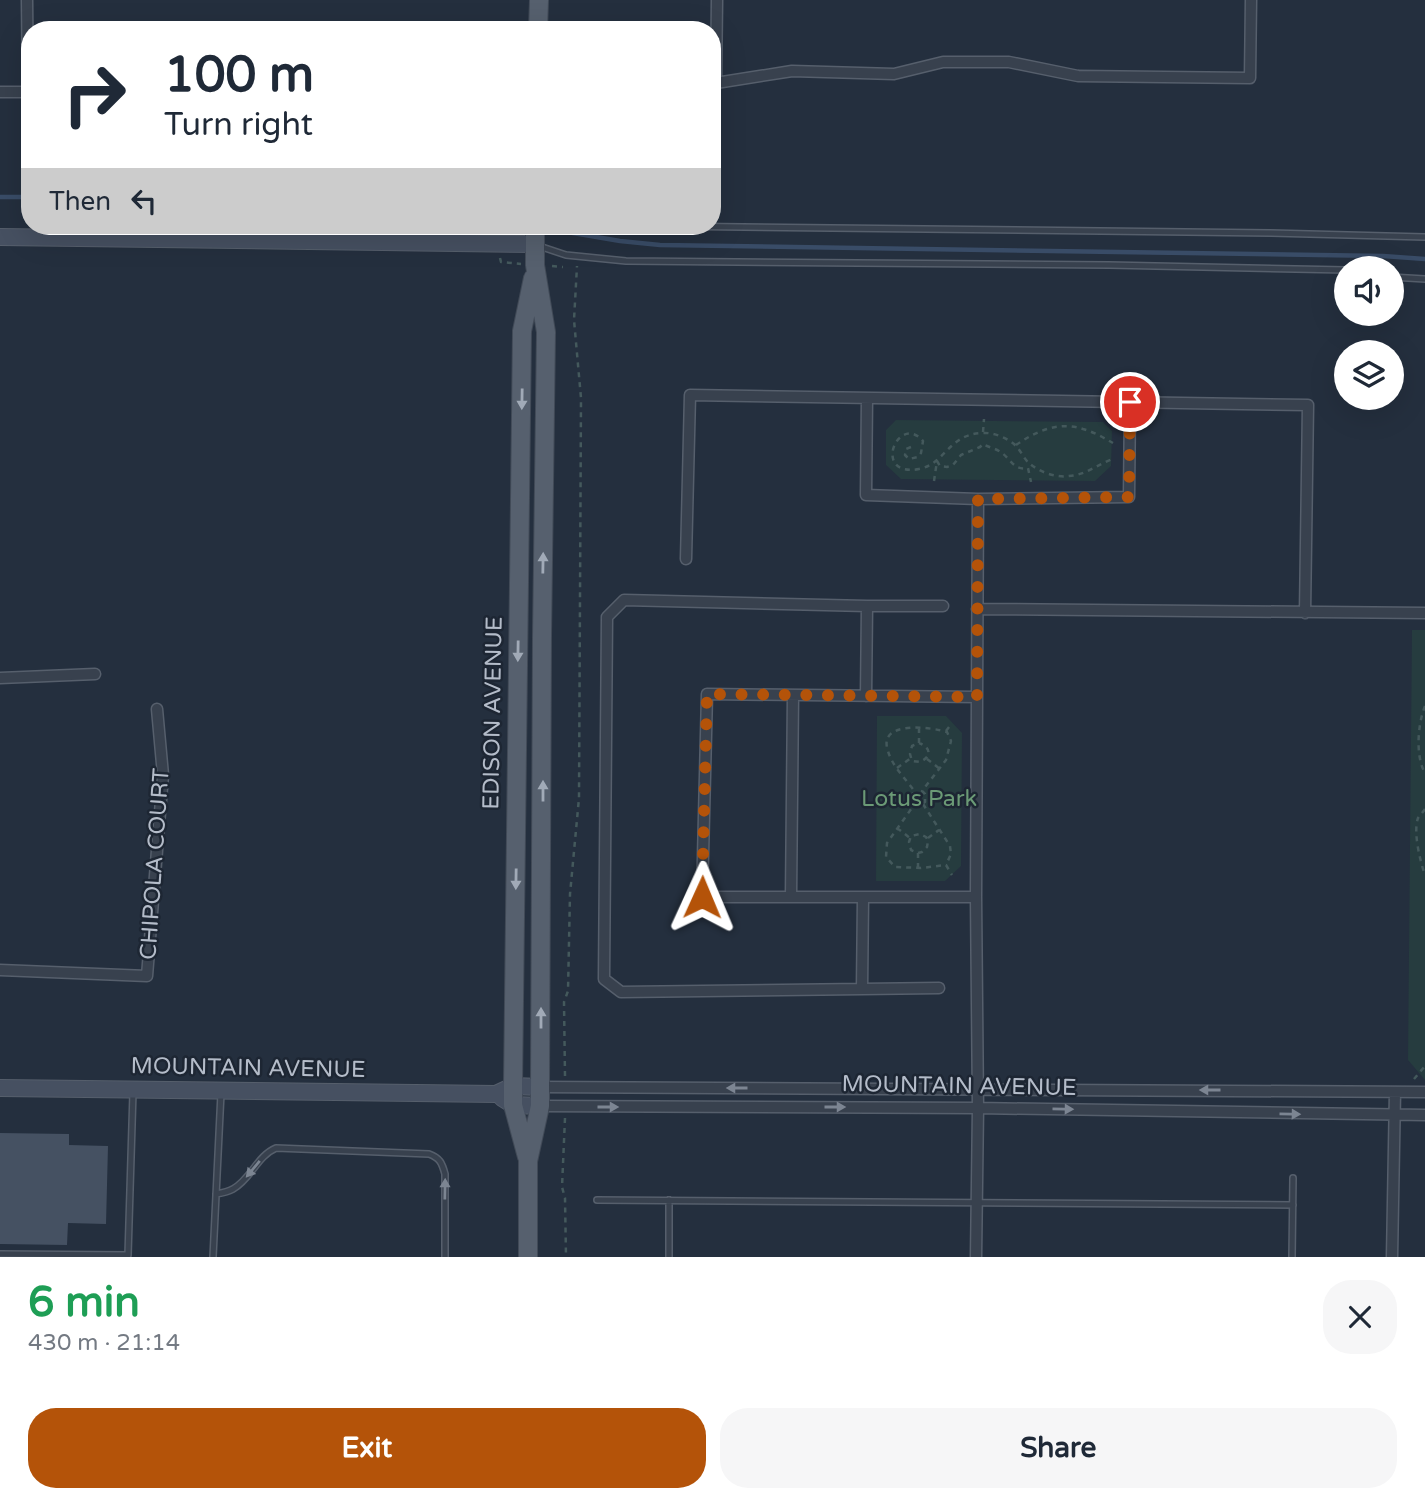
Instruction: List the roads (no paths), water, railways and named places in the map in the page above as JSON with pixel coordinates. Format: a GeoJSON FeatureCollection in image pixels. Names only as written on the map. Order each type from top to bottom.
{"type":"FeatureCollection","features":[{"type":"Feature","properties":{"kind":"main road"},"geometry":{"type":"LineString","coordinates":[[538,21],[539,0]]}},
{"type":"Feature","properties":{"kind":"main road","name":"EDISON AVENUE"},"geometry":{"type":"LineString","coordinates":[[528,1257],[528,1161],[540,1106],[546,332],[535,265],[534,235]]}},
{"type":"Feature","properties":{"kind":"main road"},"geometry":{"type":"LineString","coordinates":[[0,237],[534,244]]}},
{"type":"Feature","properties":{"kind":"main road","name":"EDISON AVENUE"},"geometry":{"type":"LineString","coordinates":[[528,1161],[513,1105],[513,1086],[522,331],[535,265]]}},
{"type":"Feature","properties":{"kind":"main road","name":"MOUNTAIN AVENUE"},"geometry":{"type":"LineString","coordinates":[[0,1088],[496,1094],[513,1086],[540,1087]]}},
{"type":"Feature","properties":{"kind":"main road"},"geometry":{"type":"LineString","coordinates":[[496,1094],[513,1105]]}},
{"type":"Feature","properties":{"kind":"main road","name":"MOUNTAIN AVENUE"},"geometry":{"type":"LineString","coordinates":[[513,1105],[540,1106]]}},
{"type":"Feature","properties":{"kind":"street"},"geometry":{"type":"LineString","coordinates":[[27,0],[27,21]]}},
{"type":"Feature","properties":{"kind":"street"},"geometry":{"type":"LineString","coordinates":[[717,0],[717,21]]}},
{"type":"Feature","properties":{"kind":"street"},"geometry":{"type":"LineString","coordinates":[[721,82],[792,71],[894,74],[943,62],[1009,62],[1078,76],[1251,78],[1251,0]]}},
{"type":"Feature","properties":{"kind":"street"},"geometry":{"type":"LineString","coordinates":[[0,92],[21,92]]}},
{"type":"Feature","properties":{"kind":"street"},"geometry":{"type":"LineString","coordinates":[[686,559],[690,395],[1308,405],[1305,613]]}},
{"type":"Feature","properties":{"kind":"street"},"geometry":{"type":"LineString","coordinates":[[867,398],[866,495],[978,499],[1129,497],[1130,402]]}},
{"type":"Feature","properties":{"kind":"street"},"geometry":{"type":"LineString","coordinates":[[976,1257],[978,499]]}},
{"type":"Feature","properties":{"kind":"street"},"geometry":{"type":"LineString","coordinates":[[939,988],[621,992],[604,979],[607,617],[624,600],[943,606]]}},
{"type":"Feature","properties":{"kind":"street"},"geometry":{"type":"LineString","coordinates":[[866,696],[867,606]]}},
{"type":"Feature","properties":{"kind":"street"},"geometry":{"type":"LineString","coordinates":[[977,609],[1425,613]]}},
{"type":"Feature","properties":{"kind":"street"},"geometry":{"type":"LineString","coordinates":[[0,678],[95,674]]}},
{"type":"Feature","properties":{"kind":"street"},"geometry":{"type":"LineString","coordinates":[[976,897],[702,897],[707,694],[977,697]]}},
{"type":"Feature","properties":{"kind":"street"},"geometry":{"type":"LineString","coordinates":[[792,897],[793,695]]}},
{"type":"Feature","properties":{"kind":"street","name":"CHIPOLA COURT"},"geometry":{"type":"LineString","coordinates":[[0,970],[147,976],[163,775],[157,709]]}},
{"type":"Feature","properties":{"kind":"street"},"geometry":{"type":"LineString","coordinates":[[862,989],[863,898]]}},
{"type":"Feature","properties":{"kind":"street","name":"MOUNTAIN AVENUE"},"geometry":{"type":"LineString","coordinates":[[540,1087],[1395,1092],[1423,1088]]}},
{"type":"Feature","properties":{"kind":"street"},"geometry":{"type":"LineString","coordinates":[[1392,1257],[1395,1092]]}},
{"type":"Feature","properties":{"kind":"street","name":"MOUNTAIN AVENUE"},"geometry":{"type":"LineString","coordinates":[[540,1106],[978,1108],[1425,1115]]}},
{"type":"Feature","properties":{"kind":"lane"},"geometry":{"type":"LineString","coordinates":[[721,227],[1425,237]]}},
{"type":"Feature","properties":{"kind":"lane"},"geometry":{"type":"LineString","coordinates":[[534,244],[566,255],[602,260],[1334,270]]}},
{"type":"Feature","properties":{"kind":"lane"},"geometry":{"type":"LineString","coordinates":[[1404,278],[1425,279]]}},
{"type":"Feature","properties":{"kind":"lane"},"geometry":{"type":"LineString","coordinates":[[0,1254],[128,1255],[133,1089]]}},
{"type":"Feature","properties":{"kind":"lane"},"geometry":{"type":"LineString","coordinates":[[213,1257],[222,1090]]}},
{"type":"Feature","properties":{"kind":"lane"},"geometry":{"type":"LineString","coordinates":[[216,1194],[240,1184],[268,1152],[276,1148],[429,1154],[443,1164],[445,1174],[444,1257]]}},
{"type":"Feature","properties":{"kind":"lane"},"geometry":{"type":"LineString","coordinates":[[1293,1178],[1293,1257]]}},
{"type":"Feature","properties":{"kind":"lane"},"geometry":{"type":"LineString","coordinates":[[597,1199],[1293,1205]]}},
{"type":"Feature","properties":{"kind":"lane"},"geometry":{"type":"LineString","coordinates":[[669,1200],[669,1257]]}},
{"type":"Feature","properties":{"kind":"waterway"},"geometry":{"type":"LineString","coordinates":[[0,197],[21,197]]}},
{"type":"Feature","properties":{"kind":"waterway"},"geometry":{"type":"LineString","coordinates":[[585,235],[660,245],[1383,256],[1425,259]]}},
{"type":"Feature","properties":{"kind":"park label","name":"Lotus Park"},"geometry":{"type":"Point","coordinates":[919,799]}}]}
